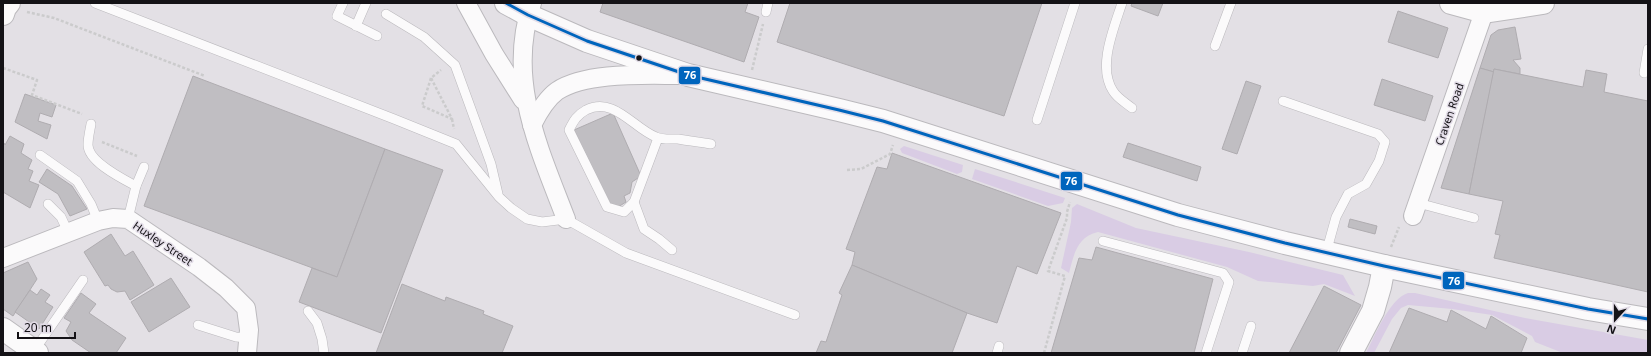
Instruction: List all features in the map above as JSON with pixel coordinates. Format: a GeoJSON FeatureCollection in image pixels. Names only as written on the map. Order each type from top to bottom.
{"type":"FeatureCollection","features":[{"type":"Feature","properties":{"kind":"street"},"geometry":{"type":"LineString","coordinates":[[466,3],[494,54],[527,106]]}},
{"type":"Feature","properties":{"kind":"street"},"geometry":{"type":"LineString","coordinates":[[506,3],[530,9],[587,41],[688,75],[839,110],[901,127],[1178,216],[1384,266],[1588,309],[1648,319]]}},
{"type":"Feature","properties":{"kind":"street"},"geometry":{"type":"LineString","coordinates":[[1451,3],[1484,12],[1543,3]]}},
{"type":"Feature","properties":{"kind":"street"},"geometry":{"type":"LineString","coordinates":[[530,9],[522,56],[527,106],[532,125],[566,219]]}},
{"type":"Feature","properties":{"kind":"street","name":"Craven Road"},"geometry":{"type":"LineString","coordinates":[[1416,209],[1484,12]]}},
{"type":"Feature","properties":{"kind":"street"},"geometry":{"type":"LineString","coordinates":[[532,125],[547,101],[557,91],[570,84],[614,75],[688,75]]}},
{"type":"Feature","properties":{"kind":"street","name":"Huxley Street"},"geometry":{"type":"LineString","coordinates":[[3,258],[98,221],[113,218],[128,218],[199,267],[226,288],[246,308],[248,346]]}},
{"type":"Feature","properties":{"kind":"street"},"geometry":{"type":"LineString","coordinates":[[1351,353],[1373,311],[1384,266]]}},
{"type":"Feature","properties":{"kind":"street"},"geometry":{"type":"LineString","coordinates":[[3,330],[36,352]]}},
{"type":"Feature","properties":{"kind":"lane"},"geometry":{"type":"LineString","coordinates":[[95,3],[394,118],[456,144],[499,197],[510,208],[527,219],[542,222],[566,219],[626,253],[795,315]]}},
{"type":"Feature","properties":{"kind":"lane"},"geometry":{"type":"LineString","coordinates":[[343,3],[337,16],[377,36]]}},
{"type":"Feature","properties":{"kind":"lane"},"geometry":{"type":"LineString","coordinates":[[356,26],[366,3]]}},
{"type":"Feature","properties":{"kind":"lane"},"geometry":{"type":"LineString","coordinates":[[1036,120],[1075,3]]}},
{"type":"Feature","properties":{"kind":"lane"},"geometry":{"type":"LineString","coordinates":[[1122,3],[1107,54],[1107,77],[1113,92],[1132,108]]}},
{"type":"Feature","properties":{"kind":"lane"},"geometry":{"type":"LineString","coordinates":[[1215,46],[1231,3]]}},
{"type":"Feature","properties":{"kind":"lane"},"geometry":{"type":"LineString","coordinates":[[386,14],[424,37],[455,65],[491,164],[499,197]]}},
{"type":"Feature","properties":{"kind":"lane"},"geometry":{"type":"LineString","coordinates":[[1644,73],[1648,49]]}},
{"type":"Feature","properties":{"kind":"lane"},"geometry":{"type":"LineString","coordinates":[[1283,101],[1378,134],[1385,142],[1379,161],[1366,184],[1348,194],[1336,217],[1326,253]]}},
{"type":"Feature","properties":{"kind":"lane"},"geometry":{"type":"LineString","coordinates":[[658,138],[634,202],[624,212],[607,207],[569,130],[574,118],[579,114],[593,107],[605,106],[619,111],[646,132],[658,138],[711,144]]}},
{"type":"Feature","properties":{"kind":"lane"},"geometry":{"type":"LineString","coordinates":[[91,124],[88,146],[90,154],[113,173],[136,186]]}},
{"type":"Feature","properties":{"kind":"lane"},"geometry":{"type":"LineString","coordinates":[[40,155],[77,181],[91,204],[98,221]]}},
{"type":"Feature","properties":{"kind":"lane"},"geometry":{"type":"LineString","coordinates":[[128,218],[136,186],[144,167]]}},
{"type":"Feature","properties":{"kind":"lane"},"geometry":{"type":"LineString","coordinates":[[634,202],[644,229],[672,250]]}},
{"type":"Feature","properties":{"kind":"lane"},"geometry":{"type":"LineString","coordinates":[[48,204],[61,217],[68,232]]}},
{"type":"Feature","properties":{"kind":"lane"},"geometry":{"type":"LineString","coordinates":[[1416,209],[1474,218]]}},
{"type":"Feature","properties":{"kind":"lane"},"geometry":{"type":"LineString","coordinates":[[1103,241],[1223,273],[1229,282],[1206,353]]}},
{"type":"Feature","properties":{"kind":"lane"},"geometry":{"type":"LineString","coordinates":[[36,352],[83,280]]}},
{"type":"Feature","properties":{"kind":"lane"},"geometry":{"type":"LineString","coordinates":[[308,311],[317,323],[322,339],[324,353]]}},
{"type":"Feature","properties":{"kind":"lane"},"geometry":{"type":"LineString","coordinates":[[198,325],[236,337],[248,346]]}},
{"type":"Feature","properties":{"kind":"lane"},"geometry":{"type":"LineString","coordinates":[[1242,353],[1251,326]]}},
{"type":"Feature","properties":{"kind":"path"},"geometry":{"type":"LineString","coordinates":[[748,88],[767,8]]}},
{"type":"Feature","properties":{"kind":"path"},"geometry":{"type":"LineString","coordinates":[[41,15],[54,18],[205,76]]}},
{"type":"Feature","properties":{"kind":"path"},"geometry":{"type":"LineString","coordinates":[[3,68],[37,80]]}},
{"type":"Feature","properties":{"kind":"path"},"geometry":{"type":"LineString","coordinates":[[441,70],[431,78],[422,106],[452,119]]}},
{"type":"Feature","properties":{"kind":"path"},"geometry":{"type":"LineString","coordinates":[[431,78],[452,119],[454,130]]}},
{"type":"Feature","properties":{"kind":"path"},"geometry":{"type":"LineString","coordinates":[[847,170],[861,169],[890,154],[901,127]]}},
{"type":"Feature","properties":{"kind":"path"},"geometry":{"type":"LineString","coordinates":[[1384,266],[1401,220],[1416,209]]}},
{"type":"Feature","properties":{"kind":"path"},"geometry":{"type":"LineString","coordinates":[[1044,353],[1065,276],[1048,271],[1067,218]]}},
{"type":"Feature","properties":{"kind":"shaded area"},"geometry":{"type":"Polygon","coordinates":[[[904,146],[963,165],[962,172],[957,174],[902,153],[900,149],[904,146]]]}},
{"type":"Feature","properties":{"kind":"shaded area"},"geometry":{"type":"Polygon","coordinates":[[[975,169],[1065,198],[1063,203],[1048,206],[972,179],[975,169]]]}},
{"type":"Feature","properties":{"kind":"shaded area"},"geometry":{"type":"Polygon","coordinates":[[[1077,204],[1136,228],[1249,252],[1343,275],[1355,296],[1324,284],[1313,286],[1258,281],[1227,267],[1098,232],[1091,234],[1081,242],[1075,253],[1069,273],[1061,268],[1071,222],[1072,208],[1077,204]]]}},
{"type":"Feature","properties":{"kind":"shaded area"},"geometry":{"type":"Polygon","coordinates":[[[1408,293],[1415,293],[1525,318],[1648,340],[1648,353],[1563,353],[1535,342],[1532,336],[1492,315],[1452,309],[1408,305],[1401,308],[1392,319],[1374,353],[1366,353],[1378,328],[1389,310],[1401,297],[1408,293]]]}},
{"type":"Feature","properties":{"kind":"building"},"geometry":{"type":"Polygon","coordinates":[[[603,3],[748,3],[745,12],[759,17],[744,62],[600,12],[603,3]]]}},
{"type":"Feature","properties":{"kind":"building"},"geometry":{"type":"Polygon","coordinates":[[[790,3],[1042,3],[1004,116],[777,42],[790,3]]]}},
{"type":"Feature","properties":{"kind":"building"},"geometry":{"type":"Polygon","coordinates":[[[1132,3],[1163,3],[1158,16],[1131,6],[1132,3]]]}},
{"type":"Feature","properties":{"kind":"building"},"geometry":{"type":"Polygon","coordinates":[[[1398,11],[1448,28],[1438,58],[1388,42],[1398,11]]]}},
{"type":"Feature","properties":{"kind":"building"},"geometry":{"type":"Polygon","coordinates":[[[1515,27],[1521,59],[1513,60],[1520,68],[1520,74],[1494,69],[1494,72],[1480,68],[1491,35],[1498,30],[1515,27]]]}},
{"type":"Feature","properties":{"kind":"building"},"geometry":{"type":"Polygon","coordinates":[[[1480,68],[1494,72],[1469,194],[1441,188],[1480,68]]]}},
{"type":"Feature","properties":{"kind":"building"},"geometry":{"type":"Polygon","coordinates":[[[1494,69],[1583,87],[1586,70],[1607,74],[1604,92],[1648,101],[1648,292],[1494,258],[1500,235],[1495,234],[1503,201],[1469,194],[1494,69]]]}},
{"type":"Feature","properties":{"kind":"building"},"geometry":{"type":"Polygon","coordinates":[[[193,76],[385,149],[337,277],[144,206],[193,76]]]}},
{"type":"Feature","properties":{"kind":"building"},"geometry":{"type":"Polygon","coordinates":[[[1382,79],[1433,96],[1425,121],[1374,105],[1382,79]]]}},
{"type":"Feature","properties":{"kind":"building"},"geometry":{"type":"Polygon","coordinates":[[[1246,81],[1261,86],[1237,154],[1222,149],[1246,81]]]}},
{"type":"Feature","properties":{"kind":"building"},"geometry":{"type":"Polygon","coordinates":[[[25,94],[56,105],[52,117],[40,113],[38,121],[51,125],[47,139],[15,122],[25,94]]]}},
{"type":"Feature","properties":{"kind":"building"},"geometry":{"type":"Polygon","coordinates":[[[613,113],[641,176],[632,182],[630,193],[624,196],[626,202],[618,207],[610,205],[574,130],[613,113]]]}},
{"type":"Feature","properties":{"kind":"building"},"geometry":{"type":"Polygon","coordinates":[[[10,136],[24,144],[21,153],[32,160],[28,169],[33,171],[29,181],[39,185],[30,208],[3,192],[3,145],[4,143],[5,145],[10,136]]]}},
{"type":"Feature","properties":{"kind":"building"},"geometry":{"type":"Polygon","coordinates":[[[1128,143],[1201,167],[1197,181],[1123,157],[1128,143]]]}},
{"type":"Feature","properties":{"kind":"building"},"geometry":{"type":"Polygon","coordinates":[[[385,149],[443,170],[381,333],[299,302],[312,268],[337,277],[385,149]]]}},
{"type":"Feature","properties":{"kind":"building"},"geometry":{"type":"Polygon","coordinates":[[[892,153],[1061,213],[1037,274],[1017,266],[997,323],[967,313],[852,265],[855,252],[846,249],[877,167],[887,169],[892,153]]]}},
{"type":"Feature","properties":{"kind":"building"},"geometry":{"type":"Polygon","coordinates":[[[47,169],[72,186],[87,209],[70,216],[58,194],[39,182],[47,169]]]}},
{"type":"Feature","properties":{"kind":"building"},"geometry":{"type":"Polygon","coordinates":[[[1350,219],[1377,226],[1375,234],[1348,227],[1350,219]]]}},
{"type":"Feature","properties":{"kind":"building"},"geometry":{"type":"Polygon","coordinates":[[[111,234],[125,256],[133,251],[154,285],[130,300],[125,291],[117,292],[111,289],[108,285],[105,286],[84,252],[111,234]]]}},
{"type":"Feature","properties":{"kind":"building"},"geometry":{"type":"Polygon","coordinates":[[[1096,247],[1213,279],[1194,353],[1051,353],[1079,258],[1092,260],[1096,247]]]}},
{"type":"Feature","properties":{"kind":"building"},"geometry":{"type":"Polygon","coordinates":[[[28,262],[37,279],[13,316],[3,309],[3,273],[28,262]]]}},
{"type":"Feature","properties":{"kind":"building"},"geometry":{"type":"Polygon","coordinates":[[[852,265],[967,313],[952,353],[816,353],[821,341],[826,342],[842,295],[839,293],[852,265]]]}},
{"type":"Feature","properties":{"kind":"building"},"geometry":{"type":"Polygon","coordinates":[[[171,278],[190,307],[149,332],[131,302],[171,278]]]}},
{"type":"Feature","properties":{"kind":"building"},"geometry":{"type":"Polygon","coordinates":[[[402,284],[445,301],[446,297],[484,311],[483,314],[513,326],[502,353],[376,353],[402,284]]]}},
{"type":"Feature","properties":{"kind":"building"},"geometry":{"type":"Polygon","coordinates":[[[1324,286],[1361,305],[1336,353],[1289,353],[1324,286]]]}},
{"type":"Feature","properties":{"kind":"building"},"geometry":{"type":"Polygon","coordinates":[[[41,289],[50,295],[45,302],[53,307],[39,329],[15,312],[30,290],[37,295],[41,289]]]}},
{"type":"Feature","properties":{"kind":"building"},"geometry":{"type":"Polygon","coordinates":[[[81,293],[96,304],[89,313],[126,338],[116,353],[91,353],[72,340],[66,331],[71,322],[64,318],[81,293]]]}},
{"type":"Feature","properties":{"kind":"building"},"geometry":{"type":"Polygon","coordinates":[[[1409,308],[1447,322],[1451,310],[1486,329],[1491,316],[1527,338],[1521,353],[1389,353],[1409,308]]]}},
{"type":"Feature","properties":{"kind":"transit line","name":"76"},"geometry":{"type":"LineString","coordinates":[[506,3],[528,15],[587,41],[688,75],[883,121],[1178,215],[1285,243],[1384,266],[1588,309],[1648,319]]}}]}
